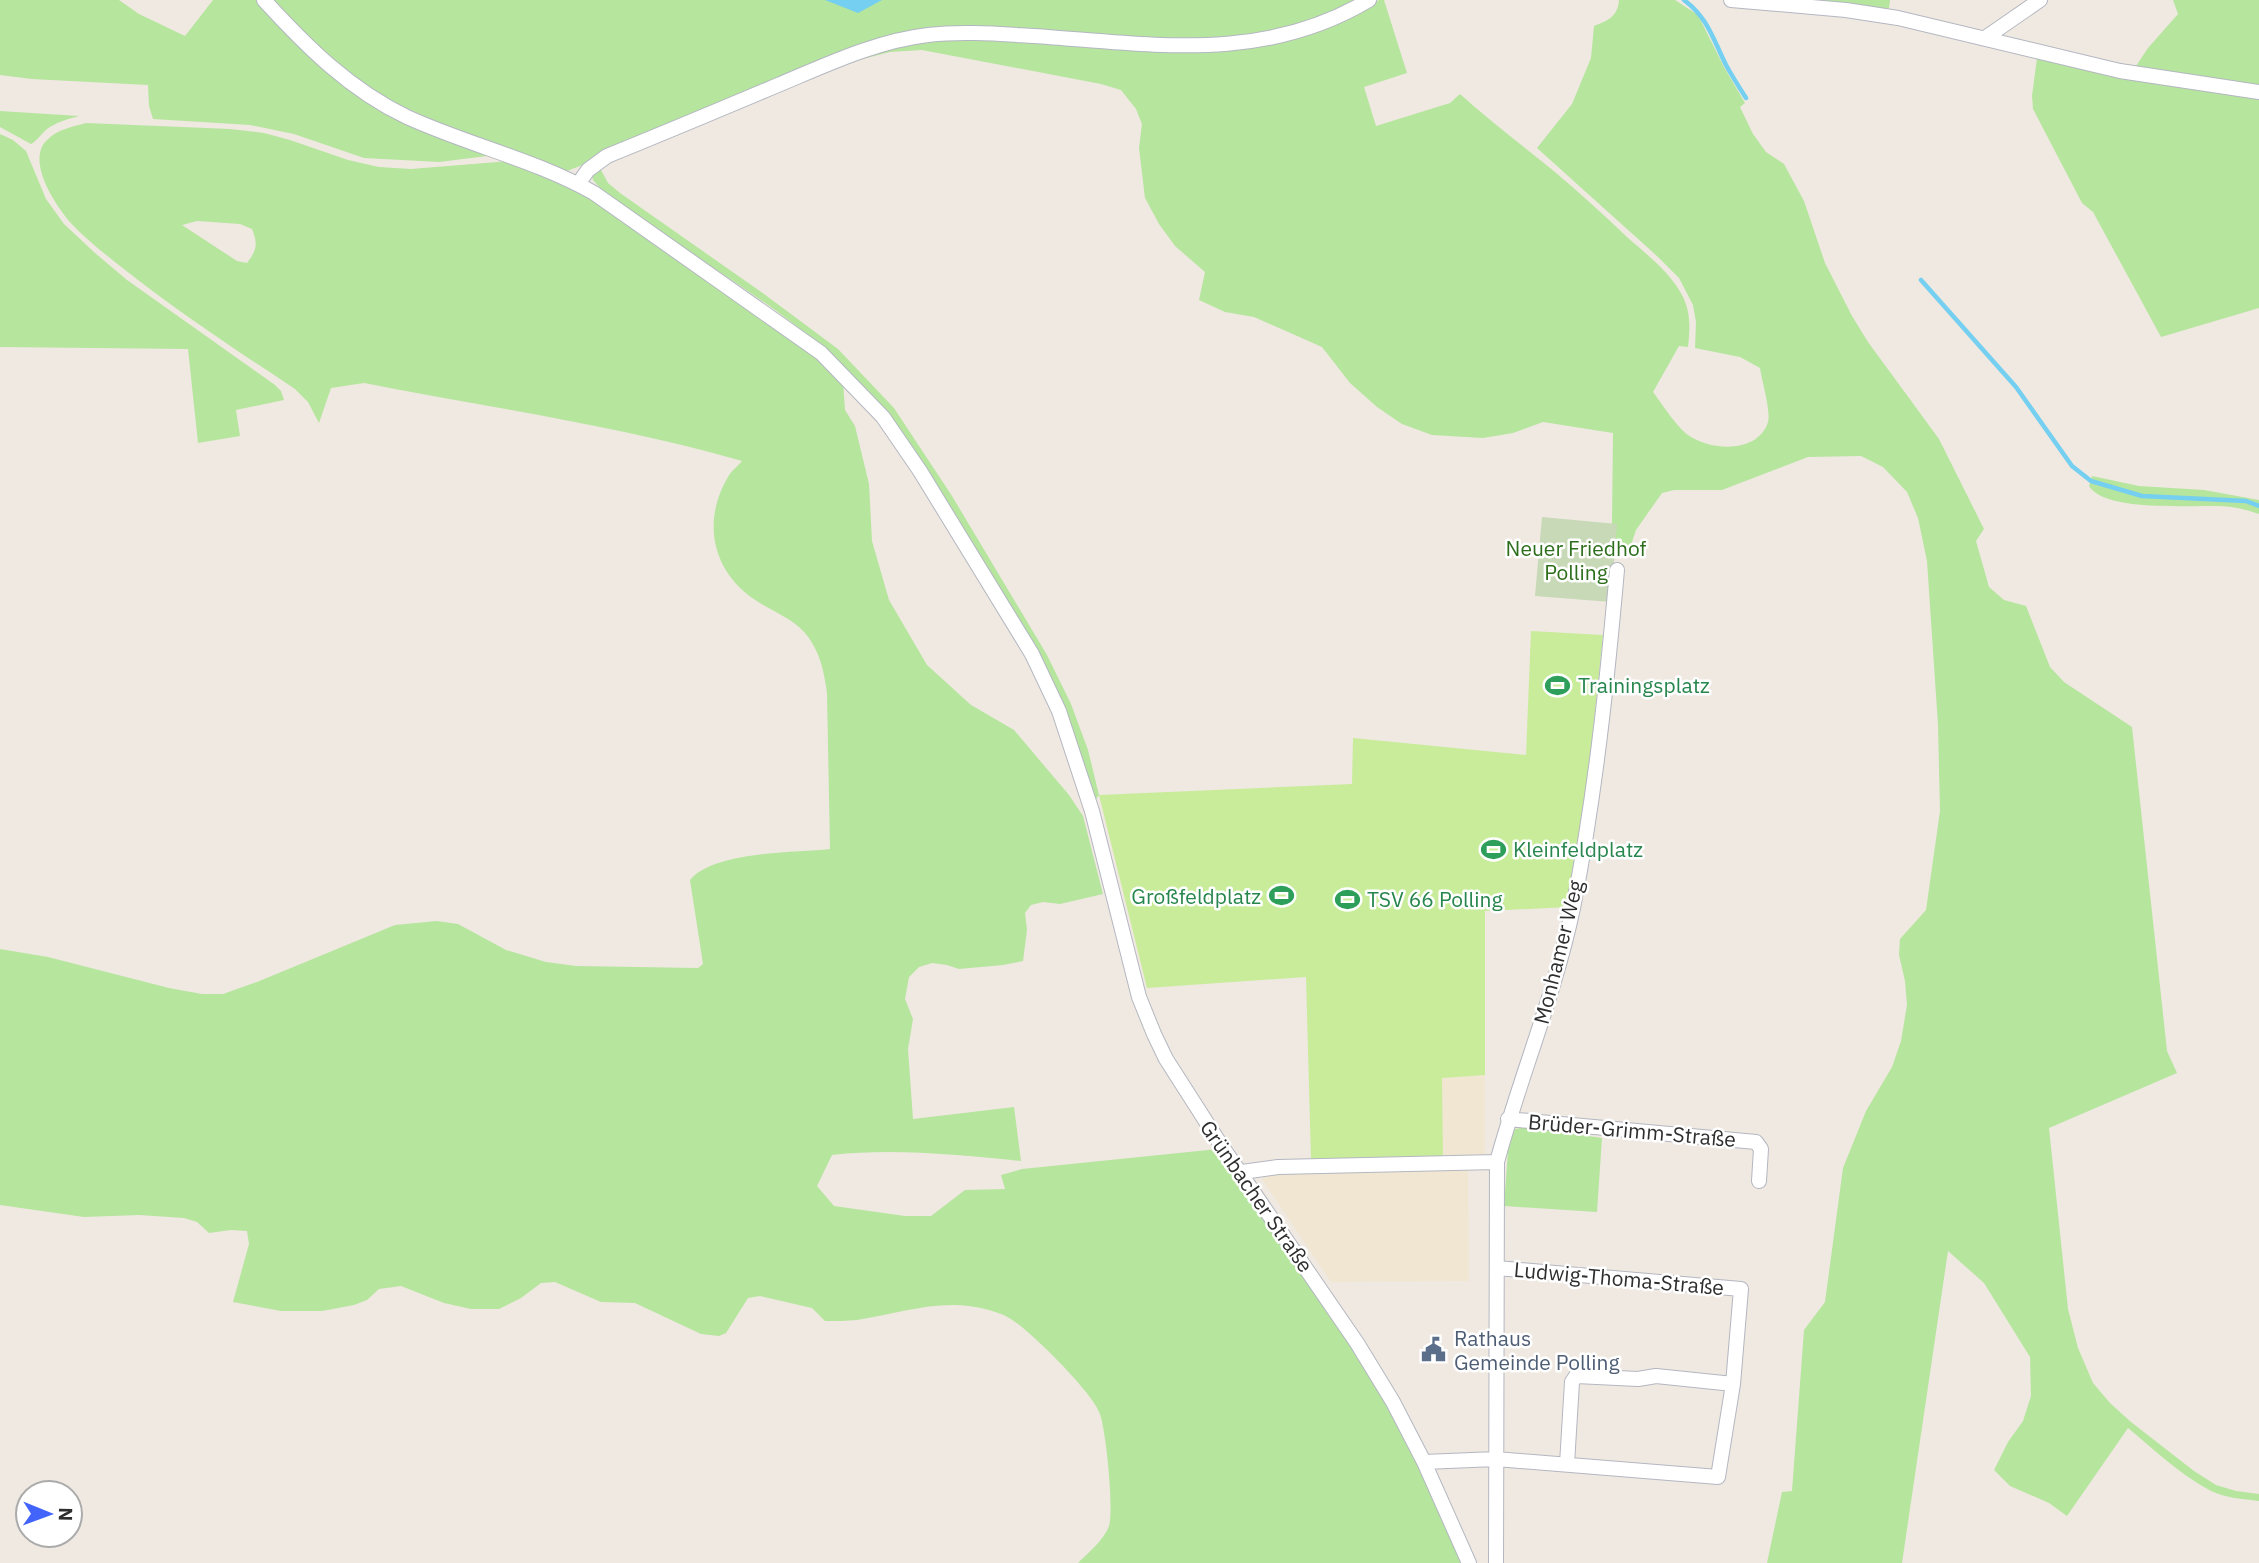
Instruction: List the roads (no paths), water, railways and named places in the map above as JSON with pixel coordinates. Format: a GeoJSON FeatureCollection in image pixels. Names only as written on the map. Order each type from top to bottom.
{"type":"FeatureCollection","features":[{"type":"Feature","properties":{"kind":"street","name":"Grünbacher Straße"},"geometry":{"type":"LineString","coordinates":[[264,0],[331,68],[384,104],[427,125],[578,184],[688,258],[821,353],[883,417],[962,538],[1032,654],[1059,711],[1092,811],[1139,997],[1154,1034],[1185,1090],[1357,1343],[1393,1402],[1424,1462],[1469,1563]]}},
{"type":"Feature","properties":{"kind":"street"},"geometry":{"type":"LineString","coordinates":[[578,184],[588,170],[607,156],[856,53],[907,38],[986,33],[1173,45],[1232,44],[1288,35],[1317,26],[1369,0]]}},
{"type":"Feature","properties":{"kind":"street"},"geometry":{"type":"LineString","coordinates":[[1731,0],[1846,10],[1898,18],[2120,72],[2259,92]]}},
{"type":"Feature","properties":{"kind":"street"},"geometry":{"type":"LineString","coordinates":[[1984,38],[2040,0]]}},
{"type":"Feature","properties":{"kind":"street","name":"Monhamer Weg"},"geometry":{"type":"LineString","coordinates":[[1496,1563],[1497,1163],[1573,909],[1595,772],[1617,570]]}},
{"type":"Feature","properties":{"kind":"street","name":"Brüder-Grimm-Straße"},"geometry":{"type":"LineString","coordinates":[[1508,1119],[1756,1142],[1760,1149],[1759,1181]]}},
{"type":"Feature","properties":{"kind":"street"},"geometry":{"type":"LineString","coordinates":[[1242,1172],[1278,1167],[1497,1163]]}},
{"type":"Feature","properties":{"kind":"street","name":"Ludwig-Thoma-Straße"},"geometry":{"type":"LineString","coordinates":[[1497,1268],[1741,1289],[1733,1384]]}},
{"type":"Feature","properties":{"kind":"street"},"geometry":{"type":"LineString","coordinates":[[1424,1462],[1496,1459],[1717,1477],[1733,1384],[1656,1376],[1638,1379],[1576,1376],[1572,1382],[1567,1464]]}},
{"type":"Feature","properties":{"kind":"water"},"geometry":{"type":"Polygon","coordinates":[[[825,0],[882,0],[858,13],[825,0]]]}},
{"type":"Feature","properties":{"kind":"waterway"},"geometry":{"type":"LineString","coordinates":[[1684,0],[1699,14],[1746,98]]}},
{"type":"Feature","properties":{"kind":"waterway"},"geometry":{"type":"LineString","coordinates":[[1921,280],[2016,387],[2072,466],[2091,481],[2142,496],[2246,501],[2259,506]]}},
{"type":"Feature","properties":{"kind":"place","name":"Trainingsplatz"},"geometry":{"type":"Point","coordinates":[1558,685]}},
{"type":"Feature","properties":{"kind":"place","name":"Kleinfeldplatz"},"geometry":{"type":"Point","coordinates":[1493,849]}},
{"type":"Feature","properties":{"kind":"place","name":"Großfeldplatz"},"geometry":{"type":"Point","coordinates":[1281,896]}},
{"type":"Feature","properties":{"kind":"place","name":"TSV 66 Polling"},"geometry":{"type":"Point","coordinates":[1347,899]}},
{"type":"Feature","properties":{"kind":"place","name":"Rathaus Gemeinde Polling"},"geometry":{"type":"Point","coordinates":[1434,1350]}},
{"type":"Feature","properties":{"kind":"park label","name":"Neuer Friedhof Polling"},"geometry":{"type":"Point","coordinates":[1576,560]}}]}
